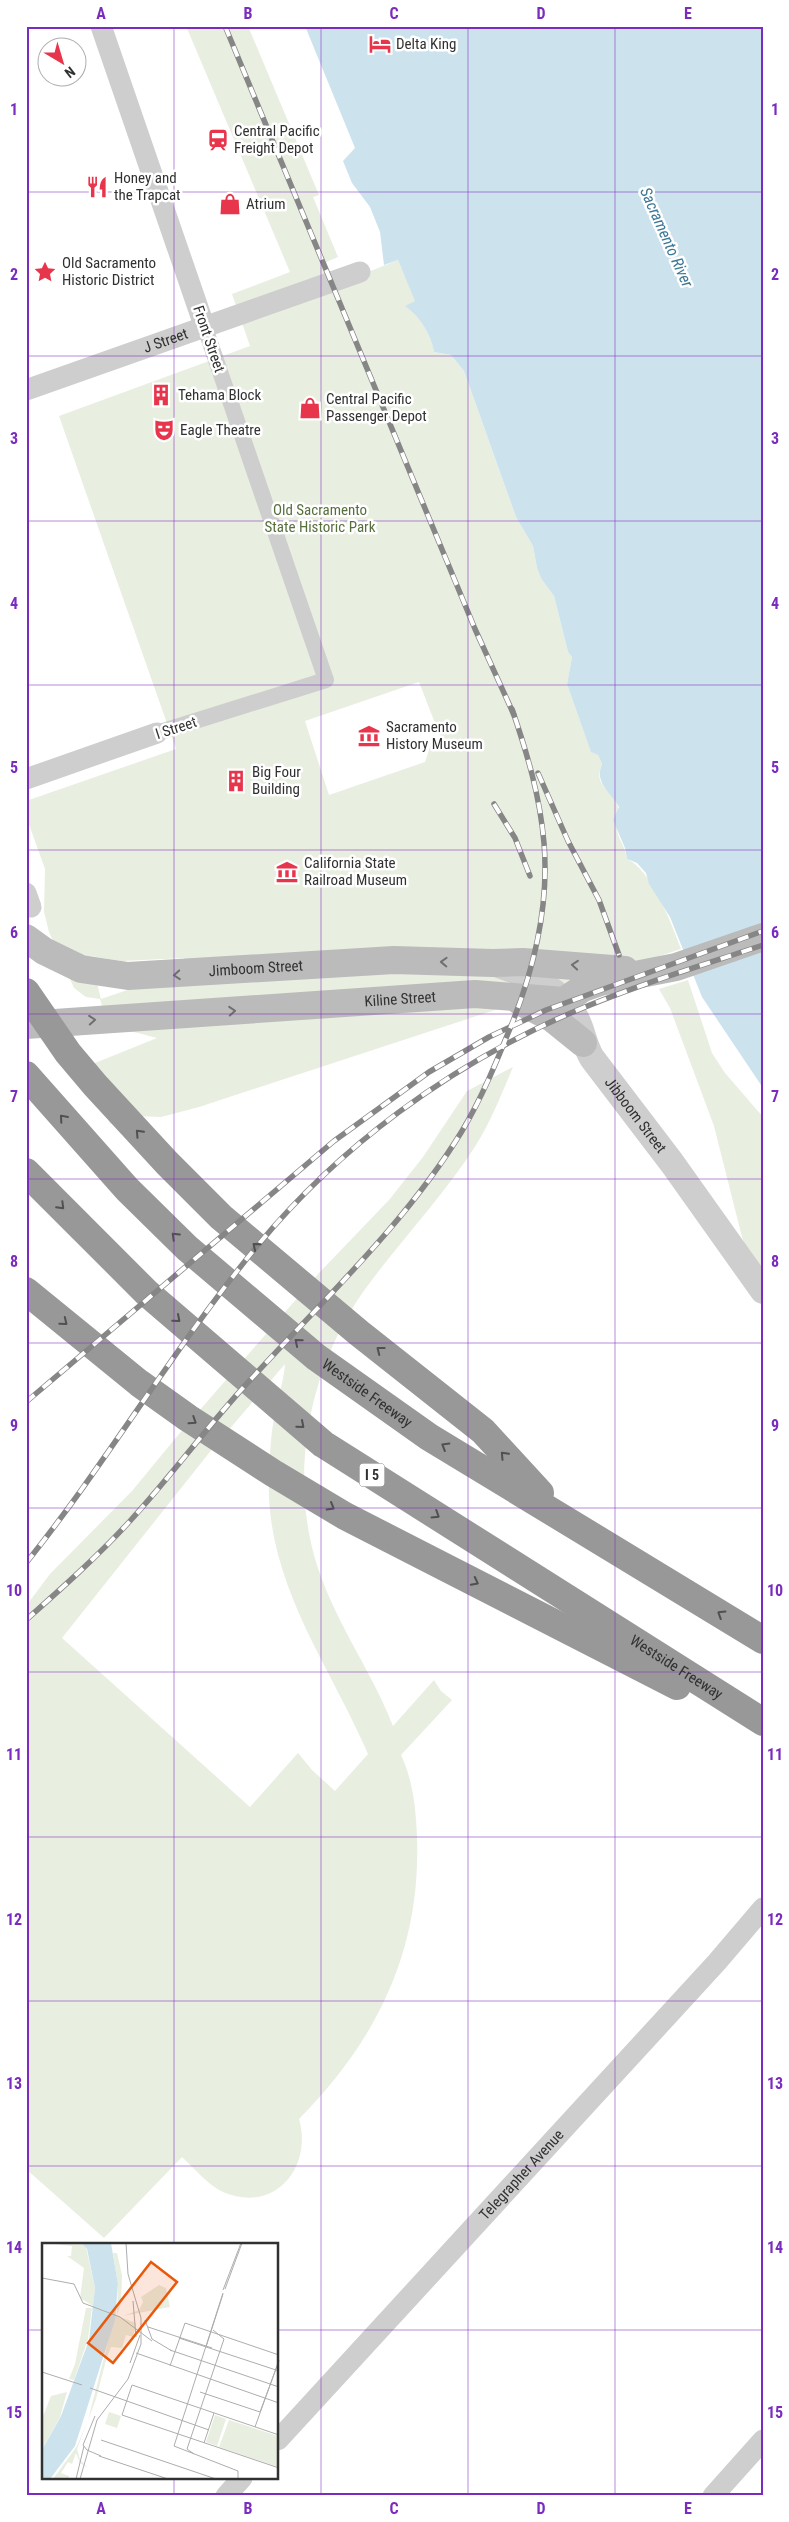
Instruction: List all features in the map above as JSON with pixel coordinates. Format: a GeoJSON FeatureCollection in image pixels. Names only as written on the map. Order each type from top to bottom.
{"type":"FeatureCollection","features":[{"type":"Feature","properties":{"kind":"highway"},"geometry":{"type":"LineString","coordinates":[[26,992],[68,1054],[167,1163],[221,1217],[359,1333],[483,1432],[562,1516]]}},
{"type":"Feature","properties":{"kind":"highway","name":"Westside Freeway"},"geometry":{"type":"LineString","coordinates":[[26,1075],[133,1196],[187,1248],[316,1357],[429,1437],[562,1516],[763,1640]]}},
{"type":"Feature","properties":{"kind":"highway","name":"Westside Freeway"},"geometry":{"type":"LineString","coordinates":[[26,1172],[147,1293],[322,1444],[763,1722]]}},
{"type":"Feature","properties":{"kind":"highway"},"geometry":{"type":"LineString","coordinates":[[26,1291],[139,1383],[188,1418],[273,1473],[345,1516],[763,1731]]}},
{"type":"Feature","properties":{"kind":"main road"},"geometry":{"type":"LineString","coordinates":[[564,1001],[583,988],[600,982],[659,971],[763,937]]}},
{"type":"Feature","properties":{"kind":"main road","name":"Jimboom Street"},"geometry":{"type":"LineString","coordinates":[[26,938],[51,955],[81,969],[128,976],[394,960],[523,962],[659,971]]}},
{"type":"Feature","properties":{"kind":"main road","name":"Kiline Street"},"geometry":{"type":"LineString","coordinates":[[26,1024],[466,994],[503,995],[564,1001]]}},
{"type":"Feature","properties":{"kind":"main road"},"geometry":{"type":"LineString","coordinates":[[503,995],[552,1018],[583,1043]]}},
{"type":"Feature","properties":{"kind":"street","name":"Front Street"},"geometry":{"type":"LineString","coordinates":[[101,26],[326,680]]}},
{"type":"Feature","properties":{"kind":"street","name":"J Street"},"geometry":{"type":"LineString","coordinates":[[26,390],[360,272]]}},
{"type":"Feature","properties":{"kind":"street","name":"I Street"},"geometry":{"type":"LineString","coordinates":[[26,779],[158,733],[326,680]]}},
{"type":"Feature","properties":{"kind":"street","name":"Jibboom Street"},"geometry":{"type":"LineString","coordinates":[[493,963],[529,976],[544,984],[564,1001],[577,1019],[583,1043],[592,1058],[672,1163],[763,1291]]}},
{"type":"Feature","properties":{"kind":"street","name":"Telegrapher Avenue"},"geometry":{"type":"LineString","coordinates":[[279,2439],[723,1956],[763,1908]]}},
{"type":"Feature","properties":{"kind":"street"},"geometry":{"type":"LineString","coordinates":[[713,2496],[763,2440]]}},
{"type":"Feature","properties":{"kind":"street"},"geometry":{"type":"LineString","coordinates":[[226,2496],[240,2480]]}},
{"type":"Feature","properties":{"kind":"green space","name":"Old Sacramento State Historic Park"},"geometry":{"type":"Polygon","coordinates":[[[186,26],[248,26],[319,195],[313,197],[338,257],[326,262],[336,285],[398,260],[416,301],[406,306],[424,326],[434,352],[451,355],[464,371],[516,517],[533,546],[537,568],[541,577],[554,596],[568,652],[572,657],[567,684],[591,751],[598,755],[602,764],[600,772],[601,783],[612,795],[618,807],[617,830],[627,859],[644,874],[660,899],[681,949],[199,1107],[161,1117],[136,1116],[110,1124],[90,1065],[157,1038],[107,1025],[100,999],[86,997],[74,988],[49,932],[44,912],[45,869],[26,816],[26,801],[176,749],[59,416],[250,346],[232,294],[290,272],[186,26]],[[419,682],[305,721],[329,795],[425,762],[430,747],[440,736],[419,682]],[[90,956],[101,999],[189,969],[184,958],[122,961],[90,956]]]}},
{"type":"Feature","properties":{"kind":"green space"},"geometry":{"type":"Polygon","coordinates":[[[688,980],[712,1053],[725,1073],[763,1117],[763,1281],[754,1269],[742,1237],[714,1126],[670,1008],[659,989],[688,980]]]}},
{"type":"Feature","properties":{"kind":"green space"},"geometry":{"type":"Polygon","coordinates":[[[513,1067],[491,1117],[476,1145],[449,1183],[363,1292],[345,1321],[330,1352],[318,1385],[310,1418],[305,1453],[304,1487],[307,1521],[321,1578],[340,1621],[384,1704],[393,1726],[434,1680],[441,1691],[452,1700],[401,1755],[413,1795],[417,1837],[416,1878],[411,1917],[402,1955],[389,1990],[372,2024],[351,2057],[327,2089],[299,2119],[302,2137],[300,2154],[295,2169],[285,2182],[273,2191],[258,2197],[241,2197],[217,2189],[182,2157],[104,2238],[26,2169],[26,1606],[50,1574],[132,1491],[319,1273],[389,1200],[423,1157],[467,1091],[513,1067]],[[285,1364],[209,1453],[62,1638],[250,1807],[298,1753],[312,1770],[335,1791],[368,1754],[302,1619],[288,1585],[277,1549],[270,1512],[269,1473],[275,1413],[285,1364]]]}},
{"type":"Feature","properties":{"kind":"water","name":"Sacramento River"},"geometry":{"type":"Polygon","coordinates":[[[305,26],[763,26],[763,1088],[702,997],[670,917],[649,884],[646,873],[637,863],[627,859],[625,848],[613,820],[619,807],[601,782],[600,771],[602,764],[598,755],[591,752],[567,684],[572,657],[568,652],[554,596],[541,578],[533,546],[516,517],[464,371],[451,355],[434,352],[424,326],[405,306],[415,301],[398,260],[384,265],[380,232],[370,207],[352,183],[343,161],[355,148],[305,26]]]}},
{"type":"Feature","properties":{"kind":"railway"},"geometry":{"type":"LineString","coordinates":[[225,26],[475,629],[514,715]]}},
{"type":"Feature","properties":{"kind":"railway"},"geometry":{"type":"LineString","coordinates":[[26,1620],[118,1534],[161,1486],[236,1395],[390,1229],[440,1165],[470,1118],[496,1063],[521,1000],[534,956],[542,911],[545,866],[542,826],[532,775],[512,709]]}},
{"type":"Feature","properties":{"kind":"railway"},"geometry":{"type":"LineString","coordinates":[[538,773],[568,841],[599,900],[619,955]]}},
{"type":"Feature","properties":{"kind":"railway"},"geometry":{"type":"LineString","coordinates":[[494,804],[515,838],[530,876]]}},
{"type":"Feature","properties":{"kind":"railway"},"geometry":{"type":"LineString","coordinates":[[26,1402],[334,1141],[429,1072],[489,1037],[546,1010],[763,931]]}},
{"type":"Feature","properties":{"kind":"railway"},"geometry":{"type":"LineString","coordinates":[[26,1563],[85,1485],[227,1284],[290,1209],[360,1142],[398,1112],[438,1085],[522,1036],[614,995],[763,945]]}},
{"type":"Feature","properties":{"kind":"place","name":"Delta King"},"geometry":{"type":"Point","coordinates":[380,44]}},
{"type":"Feature","properties":{"kind":"place","name":"Central Pacific Freight Depot"},"geometry":{"type":"Point","coordinates":[218,140]}},
{"type":"Feature","properties":{"kind":"place","name":"Honey and the Trapcat"},"geometry":{"type":"Point","coordinates":[97,187]}},
{"type":"Feature","properties":{"kind":"place","name":"Atrium"},"geometry":{"type":"Point","coordinates":[230,204]}},
{"type":"Feature","properties":{"kind":"place","name":"Old Sacramento Historic District"},"geometry":{"type":"Point","coordinates":[45,272]}},
{"type":"Feature","properties":{"kind":"place","name":"Tehama Block"},"geometry":{"type":"Point","coordinates":[161,395]}},
{"type":"Feature","properties":{"kind":"place","name":"Central Pacific Passenger Depot"},"geometry":{"type":"Point","coordinates":[310,408]}},
{"type":"Feature","properties":{"kind":"place","name":"Eagle Theatre"},"geometry":{"type":"Point","coordinates":[164,430]}},
{"type":"Feature","properties":{"kind":"place","name":"Sacramento History Museum"},"geometry":{"type":"Point","coordinates":[369,736]}},
{"type":"Feature","properties":{"kind":"place","name":"Big Four Building"},"geometry":{"type":"Point","coordinates":[236,781]}},
{"type":"Feature","properties":{"kind":"place","name":"California State Railroad Museum"},"geometry":{"type":"Point","coordinates":[287,872]}}]}
